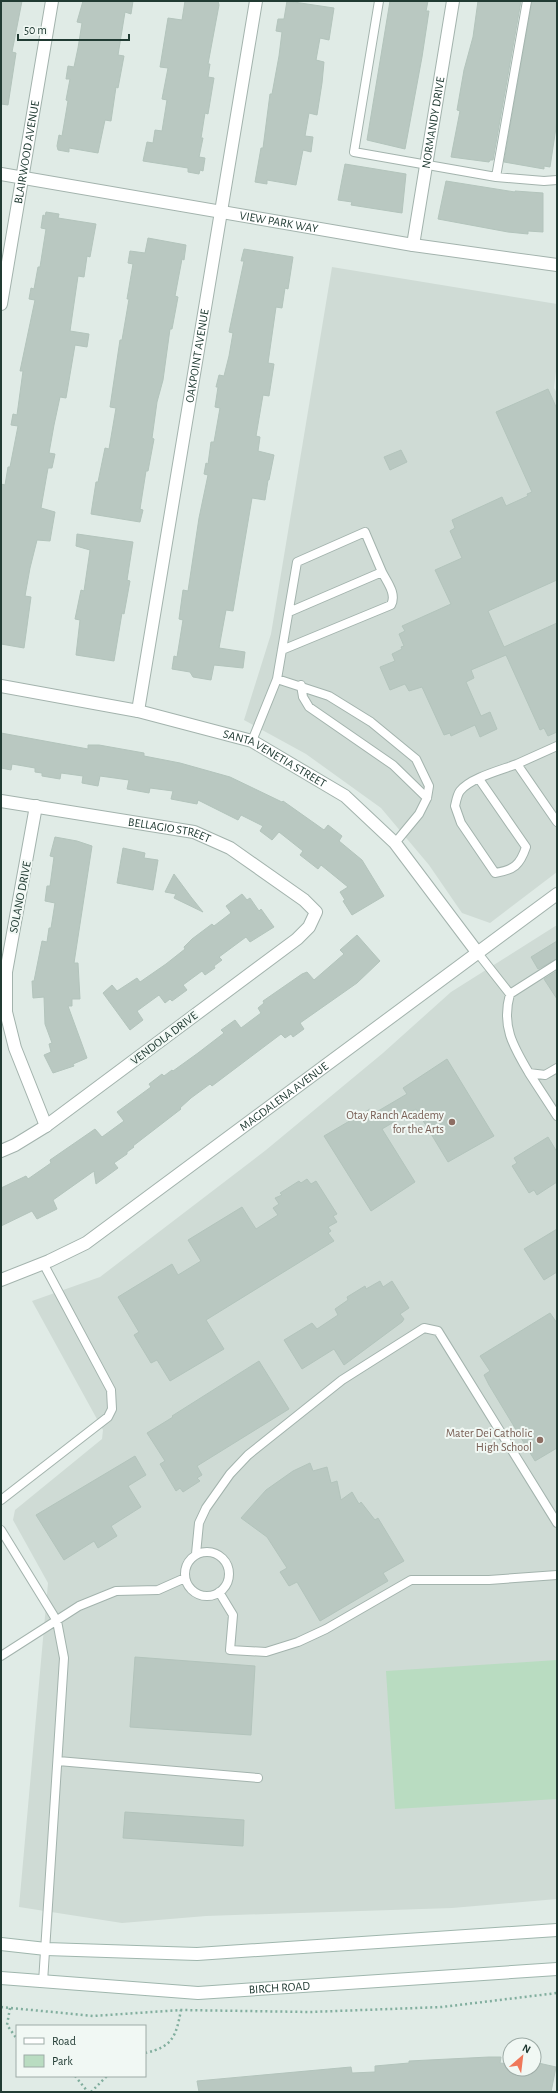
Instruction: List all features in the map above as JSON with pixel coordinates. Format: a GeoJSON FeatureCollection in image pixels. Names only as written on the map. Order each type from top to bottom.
{"type":"FeatureCollection","features":[{"type":"Feature","properties":{"kind":"street","name":"BLAIRWOOD AVENUE"},"geometry":{"type":"LineString","coordinates":[[1,304],[52,1]]}},
{"type":"Feature","properties":{"kind":"street","name":"OAKPOINT AVENUE"},"geometry":{"type":"LineString","coordinates":[[138,711],[256,1]]}},
{"type":"Feature","properties":{"kind":"street","name":"NORMANDY DRIVE"},"geometry":{"type":"LineString","coordinates":[[413,245],[453,1]]}},
{"type":"Feature","properties":{"kind":"street","name":"VIEW PARK WAY"},"geometry":{"type":"LineString","coordinates":[[1,174],[413,245],[557,265]]}},
{"type":"Feature","properties":{"kind":"street","name":"SANTA VENETIA STREET"},"geometry":{"type":"LineString","coordinates":[[1,686],[138,711],[252,741],[345,796],[395,843],[477,952]]}},
{"type":"Feature","properties":{"kind":"street","name":"BELLAGIO STREET"},"geometry":{"type":"LineString","coordinates":[[1,801],[194,832],[230,848],[304,900],[316,912]]}},
{"type":"Feature","properties":{"kind":"street","name":"SOLANO DRIVE"},"geometry":{"type":"LineString","coordinates":[[36,806],[6,972],[6,1012],[15,1048],[46,1126]]}},
{"type":"Feature","properties":{"kind":"street","name":"MAGDALENA AVENUE"},"geometry":{"type":"LineString","coordinates":[[1,1280],[86,1243],[557,894]]}},
{"type":"Feature","properties":{"kind":"street","name":"VENDOLA DRIVE"},"geometry":{"type":"LineString","coordinates":[[1,1151],[15,1145],[46,1126],[297,939],[309,927],[316,912]]}},
{"type":"Feature","properties":{"kind":"street"},"geometry":{"type":"LineString","coordinates":[[1,1944],[46,1949],[197,1954],[557,1930]]}},
{"type":"Feature","properties":{"kind":"street","name":"BIRCH ROAD"},"geometry":{"type":"LineString","coordinates":[[1,1978],[198,1993],[557,1968]]}},
{"type":"Feature","properties":{"kind":"lane"},"geometry":{"type":"LineString","coordinates":[[379,1],[354,152],[496,178],[544,181],[557,180]]}},
{"type":"Feature","properties":{"kind":"lane"},"geometry":{"type":"LineString","coordinates":[[496,178],[527,1]]}},
{"type":"Feature","properties":{"kind":"lane"},"geometry":{"type":"LineString","coordinates":[[252,741],[277,679],[297,562],[365,532],[392,592],[393,600],[391,605],[282,650]]}},
{"type":"Feature","properties":{"kind":"lane"},"geometry":{"type":"LineString","coordinates":[[288,612],[382,572]]}},
{"type":"Feature","properties":{"kind":"lane"},"geometry":{"type":"LineString","coordinates":[[277,679],[301,685],[329,696],[371,722],[416,758],[429,786],[427,798],[419,814],[395,843]]}},
{"type":"Feature","properties":{"kind":"lane"},"geometry":{"type":"LineString","coordinates":[[301,685],[303,697],[309,707],[393,765],[427,798]]}},
{"type":"Feature","properties":{"kind":"lane"},"geometry":{"type":"LineString","coordinates":[[478,779],[526,847],[521,861],[509,871],[495,873],[461,823],[455,806],[460,792],[470,783],[478,779],[557,746]]}},
{"type":"Feature","properties":{"kind":"lane"},"geometry":{"type":"LineString","coordinates":[[517,764],[557,822]]}},
{"type":"Feature","properties":{"kind":"lane"},"geometry":{"type":"LineString","coordinates":[[477,952],[510,994]]}},
{"type":"Feature","properties":{"kind":"lane"},"geometry":{"type":"LineString","coordinates":[[557,964],[510,994],[506,1010],[512,1044],[557,1116]]}},
{"type":"Feature","properties":{"kind":"lane"},"geometry":{"type":"LineString","coordinates":[[529,1073],[545,1075],[557,1068]]}},
{"type":"Feature","properties":{"kind":"lane"},"geometry":{"type":"LineString","coordinates":[[1,1500],[108,1417],[112,1409],[111,1390],[43,1263]]}},
{"type":"Feature","properties":{"kind":"lane"},"geometry":{"type":"LineString","coordinates":[[196,1554],[199,1523],[206,1508],[230,1474],[248,1455],[342,1380],[424,1328],[438,1331],[557,1523]]}},
{"type":"Feature","properties":{"kind":"lane"},"geometry":{"type":"LineString","coordinates":[[1,1530],[57,1621],[64,1658],[46,1949],[42,1982]]}},
{"type":"Feature","properties":{"kind":"lane"},"geometry":{"type":"LineString","coordinates":[[203,1552],[217,1554],[227,1566],[228,1580],[220,1592],[213,1595],[198,1594],[187,1585],[185,1578],[186,1564],[196,1554],[203,1552]]}},
{"type":"Feature","properties":{"kind":"lane"},"geometry":{"type":"LineString","coordinates":[[220,1592],[233,1615],[230,1650],[266,1652],[298,1642],[326,1629],[411,1580],[490,1580],[557,1575]]}},
{"type":"Feature","properties":{"kind":"lane"},"geometry":{"type":"LineString","coordinates":[[1,1656],[79,1606],[116,1591],[158,1590],[185,1578]]}},
{"type":"Feature","properties":{"kind":"lane"},"geometry":{"type":"LineString","coordinates":[[58,1761],[258,1778]]}},
{"type":"Feature","properties":{"kind":"path"},"geometry":{"type":"LineString","coordinates":[[1,2007],[93,2016],[181,2010],[310,2012],[442,2007],[557,1993]]}},
{"type":"Feature","properties":{"kind":"path"},"geometry":{"type":"LineString","coordinates":[[10,2008],[7,2025],[16,2038]]}},
{"type":"Feature","properties":{"kind":"path"},"geometry":{"type":"LineString","coordinates":[[146,2053],[159,2050],[176,2034],[181,2010]]}},
{"type":"Feature","properties":{"kind":"path"},"geometry":{"type":"LineString","coordinates":[[76,2077],[88,2092]]}},
{"type":"Feature","properties":{"kind":"path"},"geometry":{"type":"LineString","coordinates":[[91,2092],[106,2077]]}},
{"type":"Feature","properties":{"kind":"shaded area"},"geometry":{"type":"Polygon","coordinates":[[[332,267],[557,304],[557,363],[554,388],[557,393],[557,872],[490,923],[462,913],[429,865],[381,808],[306,754],[244,720],[271,634],[332,267]]]}},
{"type":"Feature","properties":{"kind":"shaded area","name":"Mater Dei Catholic High School"},"geometry":{"type":"Polygon","coordinates":[[[557,925],[557,1899],[452,1908],[206,1916],[122,1923],[19,1907],[48,1583],[13,1520],[15,1510],[102,1439],[103,1430],[32,1301],[100,1277],[266,1150],[383,1053],[451,992],[557,925]]]}},
{"type":"Feature","properties":{"kind":"green space"},"geometry":{"type":"Polygon","coordinates":[[[557,1660],[557,1799],[395,1809],[386,1671],[557,1660]]]}},
{"type":"Feature","properties":{"kind":"building"},"geometry":{"type":"Polygon","coordinates":[[[1,1],[22,1],[12,52],[16,53],[8,105],[1,104],[1,1]]]}},
{"type":"Feature","properties":{"kind":"building"},"geometry":{"type":"Polygon","coordinates":[[[83,1],[133,1],[131,14],[125,12],[118,55],[124,56],[118,88],[116,87],[111,121],[105,120],[98,153],[69,148],[69,152],[58,150],[57,146],[59,135],[62,136],[68,101],[66,100],[70,79],[66,79],[68,66],[74,67],[78,48],[82,23],[77,22],[83,1]]]}},
{"type":"Feature","properties":{"kind":"building"},"geometry":{"type":"Polygon","coordinates":[[[185,1],[218,1],[219,5],[208,64],[210,64],[208,77],[214,78],[208,114],[205,113],[201,138],[203,138],[199,157],[205,158],[203,171],[200,170],[199,174],[188,172],[188,168],[143,161],[147,142],[153,143],[155,130],[162,131],[167,100],[162,99],[168,68],[160,67],[168,18],[182,20],[185,1]]]}},
{"type":"Feature","properties":{"kind":"building"},"geometry":{"type":"Polygon","coordinates":[[[287,1],[334,8],[329,40],[320,38],[316,60],[324,62],[317,115],[309,113],[305,136],[313,137],[311,152],[303,150],[296,185],[267,180],[267,184],[255,182],[261,148],[263,148],[270,94],[272,94],[279,56],[282,32],[276,31],[278,19],[284,19],[287,1]]]}},
{"type":"Feature","properties":{"kind":"building"},"geometry":{"type":"Polygon","coordinates":[[[390,1],[428,1],[426,11],[429,11],[422,57],[405,149],[367,140],[390,1]]]}},
{"type":"Feature","properties":{"kind":"building"},"geometry":{"type":"Polygon","coordinates":[[[478,1],[521,1],[493,160],[490,160],[489,162],[451,157],[460,111],[457,110],[464,70],[473,37],[478,1]]]}},
{"type":"Feature","properties":{"kind":"building"},"geometry":{"type":"Polygon","coordinates":[[[532,1],[557,1],[557,121],[550,167],[544,166],[544,169],[504,162],[532,1]]]}},
{"type":"Feature","properties":{"kind":"building"},"geometry":{"type":"Polygon","coordinates":[[[345,164],[406,174],[402,213],[351,205],[352,202],[338,200],[345,164]]]}},
{"type":"Feature","properties":{"kind":"building"},"geometry":{"type":"Polygon","coordinates":[[[446,181],[515,192],[543,193],[543,232],[528,231],[528,234],[508,232],[438,219],[446,181]]]}},
{"type":"Feature","properties":{"kind":"building"},"geometry":{"type":"Polygon","coordinates":[[[46,212],[59,214],[58,218],[96,224],[90,257],[87,256],[84,277],[78,276],[70,331],[89,334],[87,347],[75,345],[66,398],[60,397],[54,425],[49,453],[55,454],[52,468],[48,468],[41,508],[55,512],[50,541],[37,540],[30,568],[25,596],[31,597],[24,648],[1,644],[1,484],[5,485],[18,426],[11,425],[13,414],[17,415],[23,371],[20,371],[35,300],[29,299],[31,288],[34,289],[38,267],[40,267],[46,229],[41,228],[43,215],[45,216],[46,212]]]}},
{"type":"Feature","properties":{"kind":"building"},"geometry":{"type":"Polygon","coordinates":[[[148,238],[186,245],[184,260],[182,259],[175,296],[178,297],[172,329],[170,329],[163,380],[157,402],[152,438],[154,439],[148,471],[146,471],[140,509],[143,510],[140,522],[91,514],[96,482],[98,482],[105,448],[109,449],[116,408],[110,407],[120,340],[122,340],[129,299],[127,299],[133,264],[128,263],[130,251],[145,253],[148,238]]]}},
{"type":"Feature","properties":{"kind":"building"},"geometry":{"type":"Polygon","coordinates":[[[244,249],[293,257],[288,289],[285,288],[282,308],[276,307],[268,363],[274,364],[269,396],[263,395],[256,436],[260,437],[258,451],[274,455],[265,500],[252,498],[233,611],[226,610],[219,648],[245,652],[243,668],[214,665],[211,680],[193,677],[190,672],[172,669],[174,656],[177,657],[183,620],[179,619],[183,590],[188,591],[199,518],[208,475],[204,474],[206,463],[208,464],[211,442],[214,442],[220,408],[215,407],[218,387],[216,387],[219,375],[224,376],[229,356],[233,333],[229,332],[244,261],[241,261],[244,249]]]}},
{"type":"Feature","properties":{"kind":"building"},"geometry":{"type":"Polygon","coordinates":[[[548,389],[557,409],[557,580],[488,611],[504,647],[557,623],[557,732],[548,736],[544,728],[540,730],[506,655],[471,670],[474,678],[466,682],[481,716],[490,712],[497,729],[480,737],[475,725],[451,736],[450,733],[444,735],[422,687],[409,691],[405,684],[390,690],[380,667],[395,661],[392,654],[402,649],[401,647],[404,646],[399,634],[405,631],[402,626],[451,604],[435,570],[462,558],[450,531],[455,528],[452,520],[502,497],[506,506],[528,496],[527,494],[532,492],[496,412],[548,389]]]}},
{"type":"Feature","properties":{"kind":"building"},"geometry":{"type":"Polygon","coordinates":[[[401,450],[407,462],[390,470],[384,457],[401,450]]]}},
{"type":"Feature","properties":{"kind":"building"},"geometry":{"type":"Polygon","coordinates":[[[77,534],[133,542],[127,580],[130,581],[124,614],[122,613],[114,661],[76,655],[80,620],[75,619],[81,590],[84,591],[90,550],[76,546],[77,534]]]}},
{"type":"Feature","properties":{"kind":"building"},"geometry":{"type":"Polygon","coordinates":[[[1,733],[88,749],[88,745],[99,745],[144,753],[144,756],[180,763],[230,777],[282,802],[283,801],[324,830],[328,825],[342,836],[339,841],[362,860],[384,896],[352,915],[343,901],[345,900],[340,892],[348,887],[321,865],[318,869],[300,855],[303,851],[279,832],[272,840],[260,831],[263,826],[241,815],[238,820],[198,800],[197,804],[171,799],[173,791],[150,788],[149,793],[127,789],[129,780],[100,776],[98,786],[82,783],[83,776],[61,773],[60,779],[42,776],[42,773],[35,772],[35,768],[12,764],[11,770],[1,768],[1,733]]]}},
{"type":"Feature","properties":{"kind":"building"},"geometry":{"type":"Polygon","coordinates":[[[55,837],[77,841],[92,846],[74,963],[78,963],[80,999],[72,999],[72,1006],[68,1006],[87,1058],[73,1064],[74,1066],[53,1073],[44,1055],[51,1052],[49,1044],[52,1043],[45,1024],[44,997],[33,998],[32,981],[34,981],[42,941],[47,942],[55,903],[45,901],[47,886],[50,886],[54,857],[50,856],[55,837]]]}},
{"type":"Feature","properties":{"kind":"building"},"geometry":{"type":"Polygon","coordinates":[[[123,848],[145,853],[144,858],[158,860],[153,890],[117,883],[123,848]]]}},
{"type":"Feature","properties":{"kind":"building"},"geometry":{"type":"Polygon","coordinates":[[[174,874],[203,912],[174,898],[176,894],[165,892],[174,874]]]}},
{"type":"Feature","properties":{"kind":"building"},"geometry":{"type":"Polygon","coordinates":[[[242,894],[247,900],[250,898],[259,911],[261,909],[274,927],[250,942],[246,937],[219,957],[222,960],[214,966],[215,968],[205,975],[202,971],[183,985],[187,990],[172,1001],[170,999],[165,1003],[159,995],[137,1011],[143,1020],[130,1030],[103,993],[112,985],[117,991],[137,978],[140,982],[166,964],[185,949],[184,947],[192,939],[212,924],[214,926],[231,913],[226,906],[242,894]]]}},
{"type":"Feature","properties":{"kind":"building"},"geometry":{"type":"Polygon","coordinates":[[[357,935],[380,961],[357,983],[300,1023],[304,1029],[293,1037],[291,1034],[285,1038],[281,1034],[212,1086],[210,1084],[191,1098],[180,1108],[181,1109],[133,1146],[134,1147],[127,1152],[127,1154],[114,1163],[118,1168],[96,1184],[94,1171],[53,1200],[57,1209],[37,1219],[32,1211],[1,1226],[1,1188],[26,1176],[28,1179],[51,1163],[50,1160],[95,1129],[102,1137],[124,1121],[117,1112],[151,1087],[149,1084],[162,1074],[164,1076],[172,1070],[173,1071],[198,1053],[224,1033],[221,1030],[235,1020],[241,1028],[261,1013],[258,1008],[264,1003],[263,1001],[302,974],[307,972],[314,980],[344,954],[340,950],[357,935]]]}},
{"type":"Feature","properties":{"kind":"building"},"geometry":{"type":"Polygon","coordinates":[[[557,941],[557,959],[538,969],[531,957],[557,941]]]}},
{"type":"Feature","properties":{"kind":"building"},"geometry":{"type":"Polygon","coordinates":[[[557,971],[557,999],[544,979],[557,971]]]}},
{"type":"Feature","properties":{"kind":"building"},"geometry":{"type":"Polygon","coordinates":[[[447,1059],[494,1136],[448,1162],[416,1109],[382,1129],[415,1182],[371,1211],[324,1136],[370,1109],[373,1114],[407,1094],[403,1088],[447,1059]]]}},
{"type":"Feature","properties":{"kind":"building"},"geometry":{"type":"Polygon","coordinates":[[[548,1137],[557,1152],[557,1182],[537,1195],[534,1190],[529,1193],[512,1166],[517,1163],[514,1158],[548,1137]]]}},
{"type":"Feature","properties":{"kind":"building"},"geometry":{"type":"Polygon","coordinates":[[[307,1179],[311,1184],[316,1181],[337,1214],[333,1216],[337,1222],[328,1227],[331,1231],[328,1233],[334,1241],[206,1320],[224,1349],[170,1381],[157,1360],[151,1363],[134,1335],[139,1332],[118,1297],[172,1264],[178,1275],[201,1261],[188,1240],[242,1207],[256,1229],[278,1215],[273,1208],[279,1204],[275,1198],[282,1195],[280,1193],[299,1181],[301,1183],[307,1179]]]}},
{"type":"Feature","properties":{"kind":"building"},"geometry":{"type":"Polygon","coordinates":[[[557,1229],[557,1272],[544,1280],[524,1249],[557,1229]]]}},
{"type":"Feature","properties":{"kind":"building"},"geometry":{"type":"Polygon","coordinates":[[[380,1281],[383,1287],[392,1281],[409,1308],[400,1314],[404,1319],[402,1322],[344,1365],[334,1349],[302,1369],[284,1340],[312,1323],[317,1329],[338,1315],[335,1309],[348,1300],[347,1297],[365,1286],[366,1289],[380,1281]]]}},
{"type":"Feature","properties":{"kind":"building"},"geometry":{"type":"Polygon","coordinates":[[[550,1313],[557,1323],[557,1448],[535,1461],[489,1385],[484,1375],[490,1371],[480,1356],[550,1313]]]}},
{"type":"Feature","properties":{"kind":"building"},"geometry":{"type":"Polygon","coordinates":[[[259,1361],[289,1409],[197,1466],[202,1475],[197,1478],[200,1481],[183,1492],[180,1488],[176,1491],[160,1464],[165,1461],[147,1433],[259,1361]]]}},
{"type":"Feature","properties":{"kind":"building"},"geometry":{"type":"Polygon","coordinates":[[[135,1456],[146,1475],[128,1486],[141,1507],[111,1526],[117,1536],[98,1548],[94,1541],[64,1560],[36,1515],[135,1456]]]}},
{"type":"Feature","properties":{"kind":"building"},"geometry":{"type":"Polygon","coordinates":[[[310,1463],[313,1471],[327,1467],[331,1483],[337,1481],[341,1500],[352,1492],[359,1504],[361,1502],[375,1520],[378,1518],[404,1561],[383,1573],[388,1581],[320,1621],[297,1582],[289,1586],[280,1572],[287,1568],[267,1537],[241,1518],[266,1490],[293,1471],[310,1463]]]}},
{"type":"Feature","properties":{"kind":"building"},"geometry":{"type":"Polygon","coordinates":[[[135,1657],[255,1666],[251,1735],[130,1727],[135,1657]]]}},
{"type":"Feature","properties":{"kind":"building"},"geometry":{"type":"Polygon","coordinates":[[[125,1812],[244,1820],[243,1846],[123,1838],[125,1812]]]}},
{"type":"Feature","properties":{"kind":"building"},"geometry":{"type":"Polygon","coordinates":[[[501,2057],[500,2063],[502,2063],[502,2077],[542,2077],[542,2064],[556,2067],[551,2092],[199,2092],[197,2081],[351,2067],[352,2073],[375,2072],[375,2066],[409,2063],[409,2061],[501,2057]]]}},
{"type":"Feature","properties":{"kind":"place","name":"Otay Ranch Academy for the Arts"},"geometry":{"type":"Point","coordinates":[452,1122]}},
{"type":"Feature","properties":{"kind":"place","name":"Mater Dei Catholic High School"},"geometry":{"type":"Point","coordinates":[540,1440]}}]}
